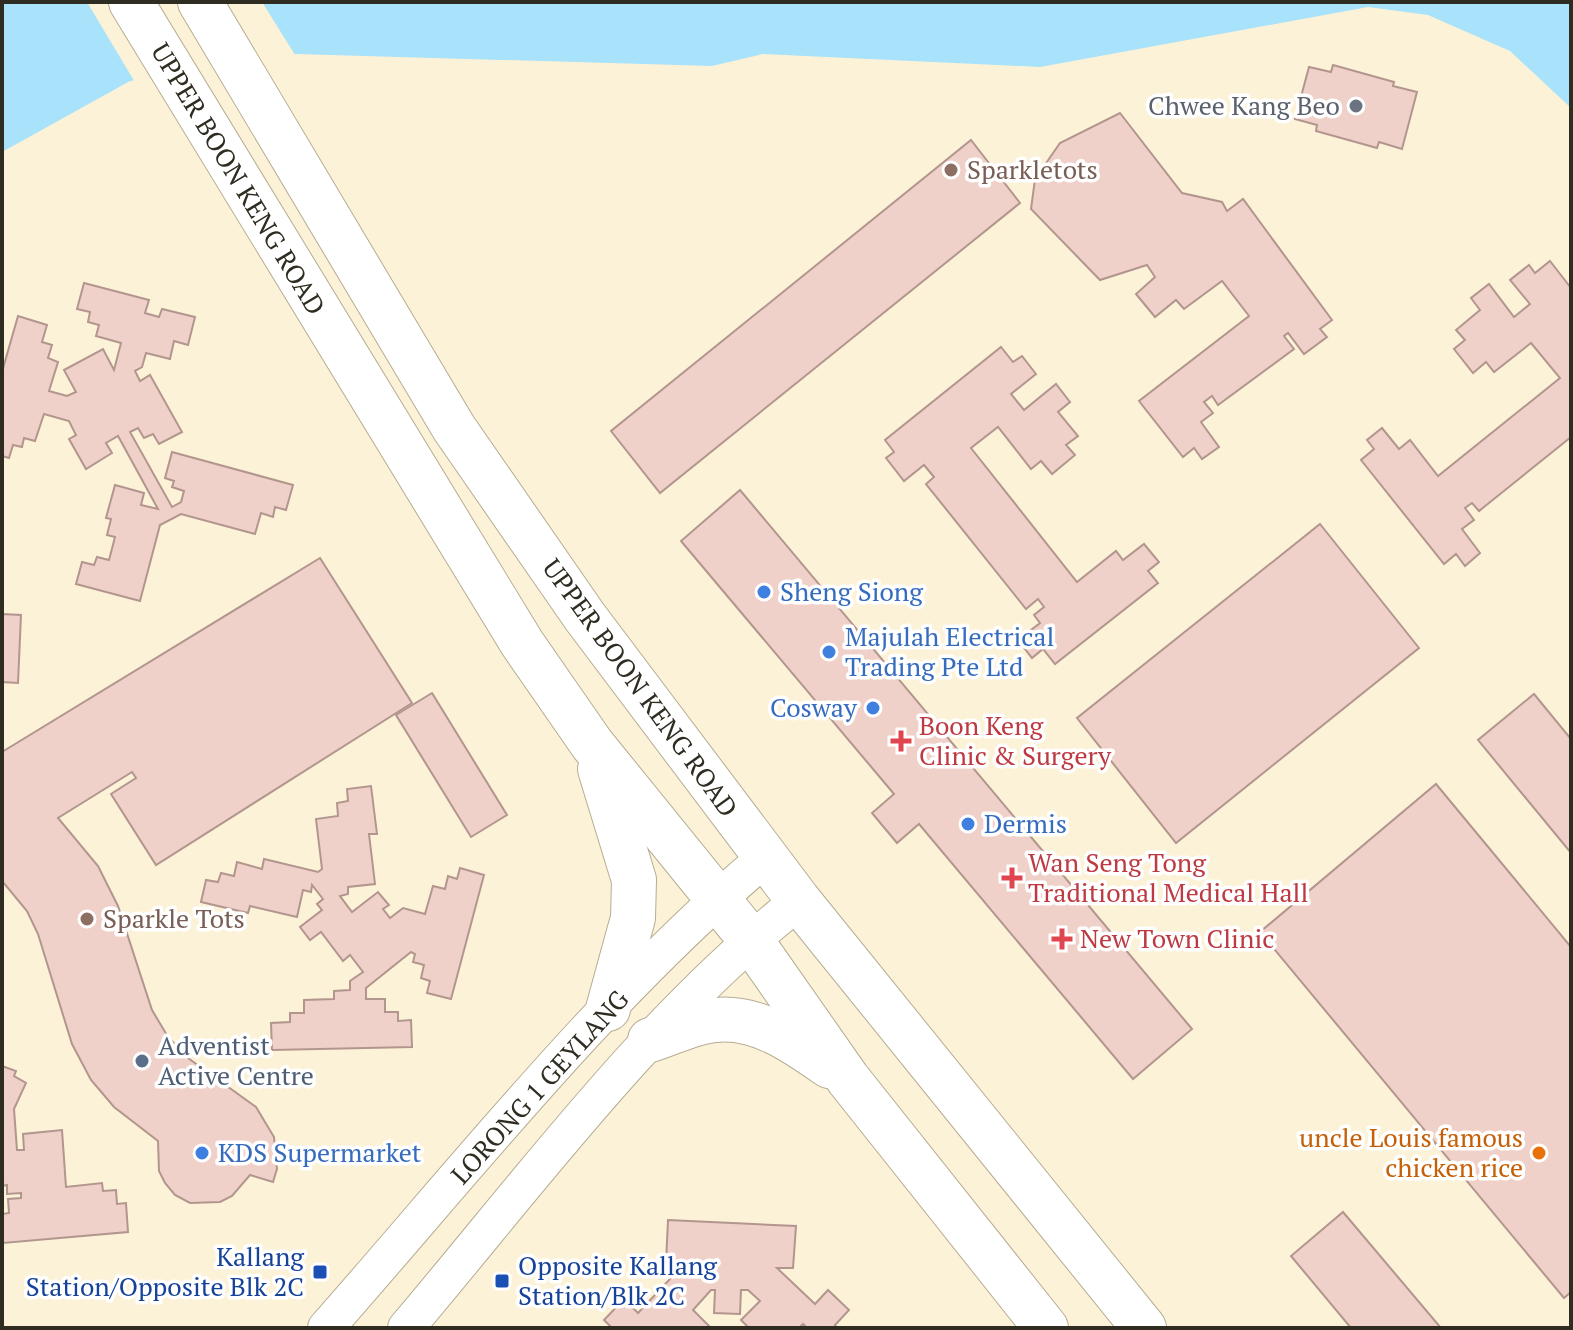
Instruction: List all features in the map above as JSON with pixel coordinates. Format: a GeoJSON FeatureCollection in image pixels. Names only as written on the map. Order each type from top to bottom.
{"type":"FeatureCollection","features":[{"type":"Feature","properties":{"kind":"main road","name":"UPPER BOON KENG ROAD"},"geometry":{"type":"LineString","coordinates":[[131,2],[522,643],[592,744],[719,897],[848,1079],[1046,1328]]}},
{"type":"Feature","properties":{"kind":"main road","name":"UPPER BOON KENG ROAD"},"geometry":{"type":"LineString","coordinates":[[200,2],[454,428],[585,617],[765,858],[1144,1328]]}},
{"type":"Feature","properties":{"kind":"main road"},"geometry":{"type":"LineString","coordinates":[[592,744],[634,880],[633,918],[608,1009]]}},
{"type":"Feature","properties":{"kind":"main road"},"geometry":{"type":"LineString","coordinates":[[650,1040],[716,1020],[759,1026],[788,1037],[848,1079]]}},
{"type":"Feature","properties":{"kind":"street","name":"LORONG 1 GEYLANG"},"geometry":{"type":"LineString","coordinates":[[326,1328],[608,1009],[719,897],[765,858]]}},
{"type":"Feature","properties":{"kind":"street","name":"LORONG 1 GEYLANG"},"geometry":{"type":"LineString","coordinates":[[406,1328],[650,1040],[750,939],[799,901]]}},
{"type":"Feature","properties":{"kind":"water"},"geometry":{"type":"Polygon","coordinates":[[[2,2],[1571,2],[1571,108],[1510,51],[1428,15],[1368,7],[1040,67],[763,54],[712,66],[296,54],[130,81],[2,152],[2,2]]]}},
{"type":"Feature","properties":{"kind":"pier"},"geometry":{"type":"Polygon","coordinates":[[[87,2],[262,2],[297,58],[136,84],[87,2]]]}},
{"type":"Feature","properties":{"kind":"building","name":"Chwee Kang Beo"},"geometry":{"type":"Polygon","coordinates":[[[1333,65],[1394,82],[1393,86],[1417,92],[1402,149],[1379,142],[1377,148],[1316,131],[1317,125],[1295,119],[1309,67],[1331,72],[1333,65]]]}},
{"type":"Feature","properties":{"kind":"building"},"geometry":{"type":"Polygon","coordinates":[[[1120,113],[1182,193],[1222,202],[1227,211],[1243,199],[1332,320],[1320,329],[1327,337],[1304,354],[1288,333],[1284,336],[1294,349],[1218,405],[1212,396],[1204,402],[1213,413],[1201,422],[1219,447],[1202,459],[1194,448],[1183,457],[1139,401],[1249,316],[1222,281],[1184,309],[1176,300],[1155,317],[1136,294],[1155,277],[1147,265],[1100,280],[1031,209],[1035,179],[1060,143],[1120,113]]]}},
{"type":"Feature","properties":{"kind":"building"},"geometry":{"type":"Polygon","coordinates":[[[971,140],[1020,203],[660,493],[611,431],[971,140]]]}},
{"type":"Feature","properties":{"kind":"building"},"geometry":{"type":"Polygon","coordinates":[[[1550,261],[1571,288],[1571,437],[1479,511],[1472,503],[1465,508],[1474,520],[1462,529],[1480,553],[1465,566],[1456,554],[1444,564],[1361,460],[1374,449],[1367,440],[1382,428],[1399,449],[1410,440],[1438,476],[1560,378],[1531,343],[1494,372],[1486,362],[1473,373],[1454,349],[1465,340],[1456,330],[1480,310],[1471,298],[1489,284],[1514,317],[1530,304],[1510,280],[1529,265],[1535,273],[1550,261]]]}},
{"type":"Feature","properties":{"kind":"building"},"geometry":{"type":"Polygon","coordinates":[[[84,283],[149,300],[145,313],[159,317],[162,309],[195,317],[188,345],[174,341],[170,359],[146,353],[142,367],[135,371],[140,381],[150,375],[182,432],[159,444],[153,434],[144,438],[138,428],[130,432],[172,507],[181,502],[184,491],[172,487],[174,481],[165,478],[172,452],[293,485],[286,510],[275,507],[273,517],[261,513],[255,534],[181,514],[160,525],[140,601],[76,584],[82,562],[94,565],[97,557],[109,560],[115,537],[107,535],[111,519],[106,518],[115,485],[144,493],[141,505],[158,509],[118,436],[106,443],[112,453],[86,469],[69,439],[76,435],[69,421],[44,414],[35,441],[24,438],[22,447],[13,445],[9,458],[2,456],[2,372],[18,316],[47,325],[42,342],[52,345],[48,358],[58,362],[49,391],[67,396],[76,392],[64,370],[103,349],[114,370],[121,343],[96,336],[99,325],[88,322],[90,312],[77,309],[84,283]]]}},
{"type":"Feature","properties":{"kind":"building"},"geometry":{"type":"Polygon","coordinates":[[[1001,347],[1013,362],[1022,356],[1036,374],[1011,394],[1024,410],[1056,384],[1070,402],[1058,412],[1078,436],[1066,445],[1075,455],[1052,474],[1041,461],[1031,469],[998,427],[971,448],[1077,582],[1116,551],[1123,560],[1144,544],[1159,562],[1148,571],[1158,583],[1055,664],[1043,649],[1032,658],[1018,640],[1040,623],[1034,615],[1044,607],[1038,599],[1026,609],[926,484],[934,477],[924,465],[904,481],[886,458],[894,452],[885,440],[1001,347]]]}},
{"type":"Feature","properties":{"kind":"building"},"geometry":{"type":"Polygon","coordinates":[[[740,490],[1192,1029],[1133,1079],[919,824],[897,843],[872,813],[894,794],[681,541],[740,490]]]}},
{"type":"Feature","properties":{"kind":"building"},"geometry":{"type":"Polygon","coordinates":[[[1320,524],[1419,648],[1176,843],[1077,718],[1320,524]]]}},
{"type":"Feature","properties":{"kind":"building"},"geometry":{"type":"Polygon","coordinates":[[[320,558],[412,703],[156,865],[111,794],[136,778],[132,772],[58,818],[98,866],[118,906],[152,1010],[168,1037],[188,1058],[256,1107],[274,1137],[277,1169],[273,1182],[250,1175],[232,1196],[220,1202],[190,1203],[175,1195],[165,1183],[159,1171],[158,1141],[114,1107],[91,1080],[72,1044],[38,934],[27,911],[2,881],[2,752],[320,558]]]}},
{"type":"Feature","properties":{"kind":"building"},"geometry":{"type":"Polygon","coordinates":[[[2,614],[21,615],[18,683],[2,682],[2,614]]]}},
{"type":"Feature","properties":{"kind":"building"},"geometry":{"type":"Polygon","coordinates":[[[432,693],[507,815],[471,837],[396,715],[432,693]]]}},
{"type":"Feature","properties":{"kind":"building"},"geometry":{"type":"Polygon","coordinates":[[[1534,694],[1571,739],[1571,853],[1478,740],[1534,694]]]}},
{"type":"Feature","properties":{"kind":"building"},"geometry":{"type":"Polygon","coordinates":[[[1436,784],[1571,947],[1571,1292],[1564,1298],[1260,932],[1436,784]]]}},
{"type":"Feature","properties":{"kind":"building"},"geometry":{"type":"Polygon","coordinates":[[[371,786],[377,834],[369,834],[375,884],[348,887],[348,894],[340,896],[352,912],[378,892],[389,905],[383,909],[390,918],[403,908],[425,914],[433,886],[445,889],[448,876],[457,879],[460,868],[484,875],[451,999],[427,993],[430,981],[421,978],[424,965],[413,962],[415,954],[411,952],[366,988],[366,999],[385,999],[385,1012],[398,1012],[398,1021],[411,1020],[412,1047],[272,1050],[271,1023],[290,1022],[290,1013],[304,1013],[304,1000],[334,999],[334,991],[350,990],[350,981],[363,972],[350,955],[343,961],[321,932],[310,940],[300,927],[322,910],[317,904],[323,899],[312,885],[311,892],[303,890],[297,917],[250,906],[248,913],[201,902],[206,880],[218,882],[221,873],[234,876],[237,862],[262,869],[264,859],[318,872],[322,869],[316,819],[338,816],[337,803],[348,801],[347,789],[371,786]]]}},
{"type":"Feature","properties":{"kind":"building"},"geometry":{"type":"Polygon","coordinates":[[[2,1066],[16,1071],[14,1076],[26,1083],[14,1109],[17,1150],[24,1150],[23,1134],[62,1130],[66,1187],[102,1183],[103,1191],[116,1190],[117,1204],[126,1203],[128,1232],[3,1243],[2,1214],[9,1213],[8,1199],[21,1198],[21,1193],[7,1194],[7,1185],[2,1186],[2,1066]]]}},
{"type":"Feature","properties":{"kind":"building"},"geometry":{"type":"Polygon","coordinates":[[[1343,1212],[1441,1328],[1351,1328],[1291,1256],[1343,1212]]]}},
{"type":"Feature","properties":{"kind":"building"},"geometry":{"type":"Polygon","coordinates":[[[668,1220],[796,1226],[793,1268],[777,1268],[815,1304],[828,1290],[849,1310],[835,1325],[837,1328],[807,1328],[803,1324],[799,1328],[749,1328],[741,1320],[760,1301],[748,1290],[741,1290],[740,1314],[714,1313],[715,1290],[711,1290],[693,1310],[711,1328],[612,1328],[604,1320],[624,1299],[638,1313],[685,1263],[666,1263],[668,1220]]]}},
{"type":"Feature","properties":{"kind":"place","name":"Chwee Kang Beo"},"geometry":{"type":"Point","coordinates":[1356,106]}},
{"type":"Feature","properties":{"kind":"place","name":"Sparkletots"},"geometry":{"type":"Point","coordinates":[951,170]}},
{"type":"Feature","properties":{"kind":"place","name":"Sheng Siong"},"geometry":{"type":"Point","coordinates":[764,592]}},
{"type":"Feature","properties":{"kind":"place","name":"Majulah Electrical Trading Pte Ltd"},"geometry":{"type":"Point","coordinates":[829,652]}},
{"type":"Feature","properties":{"kind":"place","name":"Cosway"},"geometry":{"type":"Point","coordinates":[873,708]}},
{"type":"Feature","properties":{"kind":"place","name":"Boon Keng Clinic & Surgery"},"geometry":{"type":"Point","coordinates":[901,741]}},
{"type":"Feature","properties":{"kind":"place","name":"Dermis"},"geometry":{"type":"Point","coordinates":[968,824]}},
{"type":"Feature","properties":{"kind":"place","name":"Wan Seng Tong Traditional Medical Hall"},"geometry":{"type":"Point","coordinates":[1012,878]}},
{"type":"Feature","properties":{"kind":"place","name":"Sparkle Tots"},"geometry":{"type":"Point","coordinates":[87,919]}},
{"type":"Feature","properties":{"kind":"place","name":"New Town Clinic"},"geometry":{"type":"Point","coordinates":[1062,939]}},
{"type":"Feature","properties":{"kind":"place","name":"Adventist Active Centre"},"geometry":{"type":"Point","coordinates":[142,1061]}},
{"type":"Feature","properties":{"kind":"place","name":"KDS Supermarket"},"geometry":{"type":"Point","coordinates":[202,1153]}},
{"type":"Feature","properties":{"kind":"place","name":"uncle Louis famous chicken rice"},"geometry":{"type":"Point","coordinates":[1539,1153]}},
{"type":"Feature","properties":{"kind":"place","name":"Kallang Station/Opposite Blk 2C"},"geometry":{"type":"Point","coordinates":[320,1272]}},
{"type":"Feature","properties":{"kind":"place","name":"Opposite Kallang Station/Blk 2C"},"geometry":{"type":"Point","coordinates":[502,1281]}}]}
